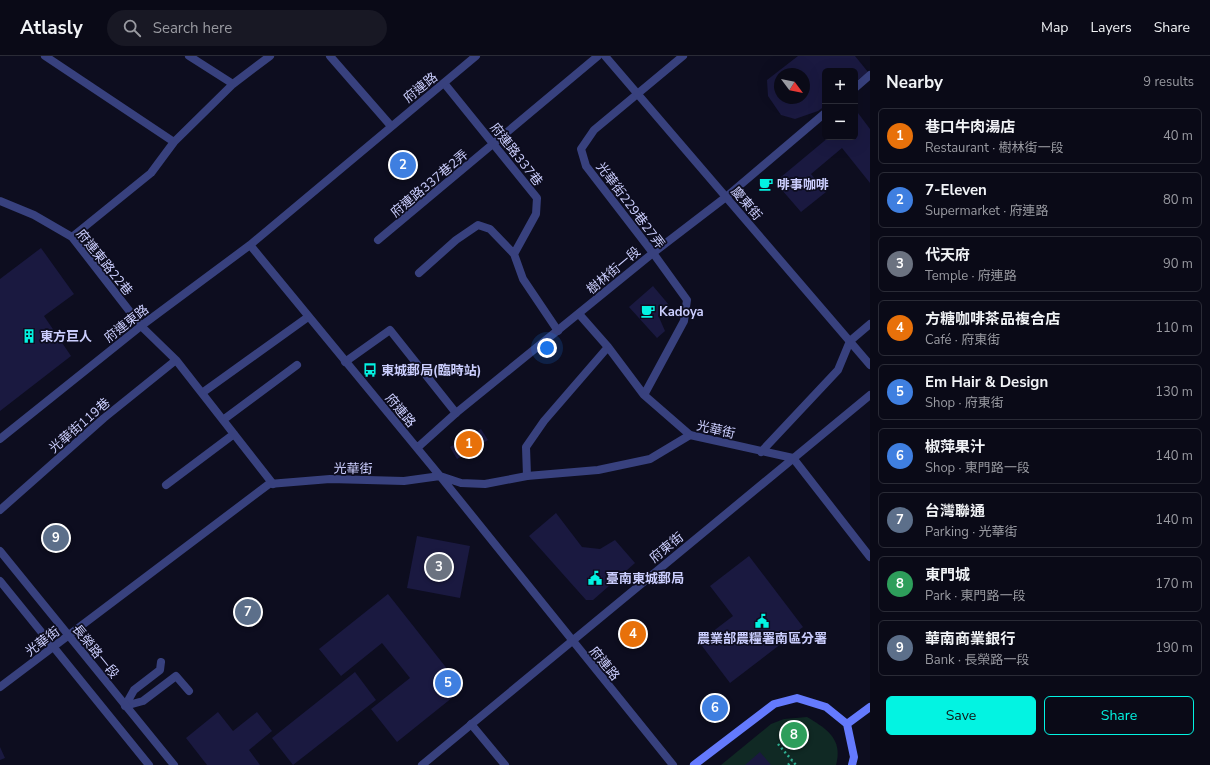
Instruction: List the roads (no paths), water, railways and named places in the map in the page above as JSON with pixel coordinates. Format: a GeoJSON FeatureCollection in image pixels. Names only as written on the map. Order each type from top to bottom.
{"type":"FeatureCollection","features":[{"type":"Feature","properties":{"kind":"main road"},"geometry":{"type":"LineString","coordinates":[[694,765],[774,704],[797,698],[826,707],[847,724],[854,757],[852,765]]}},
{"type":"Feature","properties":{"kind":"main road"},"geometry":{"type":"LineString","coordinates":[[847,724],[870,707]]}},
{"type":"Feature","properties":{"kind":"street"},"geometry":{"type":"LineString","coordinates":[[45,56],[174,142]]}},
{"type":"Feature","properties":{"kind":"street"},"geometry":{"type":"LineString","coordinates":[[188,56],[233,84]]}},
{"type":"Feature","properties":{"kind":"street"},"geometry":{"type":"LineString","coordinates":[[72,236],[150,173],[174,142],[233,84],[270,56]]}},
{"type":"Feature","properties":{"kind":"street"},"geometry":{"type":"LineString","coordinates":[[330,56],[391,126]]}},
{"type":"Feature","properties":{"kind":"street","name":"府連路"},"geometry":{"type":"LineString","coordinates":[[476,56],[250,245],[440,476],[673,765]]}},
{"type":"Feature","properties":{"kind":"street","name":"府連路337巷2弄"},"geometry":{"type":"LineString","coordinates":[[378,240],[598,56]]}},
{"type":"Feature","properties":{"kind":"street","name":"慶東街"},"geometry":{"type":"LineString","coordinates":[[605,56],[870,365]]}},
{"type":"Feature","properties":{"kind":"street","name":"光華街229巷27弄"},"geometry":{"type":"LineString","coordinates":[[644,395],[684,321],[686,300],[653,253],[586,166],[581,149],[594,130],[683,56]]}},
{"type":"Feature","properties":{"kind":"street"},"geometry":{"type":"LineString","coordinates":[[858,85],[870,75]]}},
{"type":"Feature","properties":{"kind":"street","name":"府連路337巷"},"geometry":{"type":"LineString","coordinates":[[444,83],[537,198],[536,214],[514,254]]}},
{"type":"Feature","properties":{"kind":"street","name":"樹林街一段"},"geometry":{"type":"LineString","coordinates":[[417,448],[456,413],[653,253],[726,197],[822,116]]}},
{"type":"Feature","properties":{"kind":"street","name":"府連東路22巷"},"geometry":{"type":"LineString","coordinates":[[0,201],[34,215],[72,236],[141,326]]}},
{"type":"Feature","properties":{"kind":"street"},"geometry":{"type":"LineString","coordinates":[[419,273],[456,240],[478,225],[490,229],[514,254],[523,279],[558,331]]}},
{"type":"Feature","properties":{"kind":"street","name":"府連東路"},"geometry":{"type":"LineString","coordinates":[[0,439],[141,326],[250,245]]}},
{"type":"Feature","properties":{"kind":"street"},"geometry":{"type":"LineString","coordinates":[[579,314],[608,347],[644,395],[690,435]]}},
{"type":"Feature","properties":{"kind":"street"},"geometry":{"type":"LineString","coordinates":[[202,394],[308,317]]}},
{"type":"Feature","properties":{"kind":"street"},"geometry":{"type":"LineString","coordinates":[[761,452],[838,370],[850,341],[870,324]]}},
{"type":"Feature","properties":{"kind":"street"},"geometry":{"type":"LineString","coordinates":[[141,326],[176,360],[273,484]]}},
{"type":"Feature","properties":{"kind":"street"},"geometry":{"type":"LineString","coordinates":[[345,362],[390,330],[456,413]]}},
{"type":"Feature","properties":{"kind":"street"},"geometry":{"type":"LineString","coordinates":[[527,476],[526,447],[544,421],[608,347]]}},
{"type":"Feature","properties":{"kind":"street","name":"光華街119巷"},"geometry":{"type":"LineString","coordinates":[[0,510],[104,418],[176,360]]}},
{"type":"Feature","properties":{"kind":"street"},"geometry":{"type":"LineString","coordinates":[[223,420],[297,364]]}},
{"type":"Feature","properties":{"kind":"street","name":"府東街"},"geometry":{"type":"LineString","coordinates":[[422,765],[870,395]]}},
{"type":"Feature","properties":{"kind":"street"},"geometry":{"type":"LineString","coordinates":[[166,486],[234,434]]}},
{"type":"Feature","properties":{"kind":"street","name":"光華街"},"geometry":{"type":"LineString","coordinates":[[0,687],[269,484],[330,479],[404,481],[440,476],[461,484],[485,484],[527,476],[598,470],[650,460],[690,435],[792,458]]}},
{"type":"Feature","properties":{"kind":"street"},"geometry":{"type":"LineString","coordinates":[[792,458],[870,557]]}},
{"type":"Feature","properties":{"kind":"street","name":"長榮路一段"},"geometry":{"type":"LineString","coordinates":[[0,551],[174,765]]}},
{"type":"Feature","properties":{"kind":"street"},"geometry":{"type":"LineString","coordinates":[[0,581],[55,646],[149,765]]}},
{"type":"Feature","properties":{"kind":"street"},"geometry":{"type":"LineString","coordinates":[[125,706],[134,690],[160,670],[161,662]]}},
{"type":"Feature","properties":{"kind":"street"},"geometry":{"type":"LineString","coordinates":[[125,706],[143,702],[176,676],[189,691]]}},
{"type":"Feature","properties":{"kind":"street"},"geometry":{"type":"LineString","coordinates":[[471,724],[505,765]]}},
{"type":"Feature","properties":{"kind":"place","name":"7-Eleven"},"geometry":{"type":"Point","coordinates":[403,165]}},
{"type":"Feature","properties":{"kind":"place","name":"啡事咖啡"},"geometry":{"type":"Point","coordinates":[766,184]}},
{"type":"Feature","properties":{"kind":"place","name":"Kadoya"},"geometry":{"type":"Point","coordinates":[648,311]}},
{"type":"Feature","properties":{"kind":"place","name":"東方巨人"},"geometry":{"type":"Point","coordinates":[29,336]}},
{"type":"Feature","properties":{"kind":"place","name":"東城郵局(臨時站)"},"geometry":{"type":"Point","coordinates":[370,370]}},
{"type":"Feature","properties":{"kind":"place","name":"巷口牛肉湯店"},"geometry":{"type":"Point","coordinates":[469,444]}},
{"type":"Feature","properties":{"kind":"place","name":"華南商業銀行"},"geometry":{"type":"Point","coordinates":[56,538]}},
{"type":"Feature","properties":{"kind":"place","name":"代天府"},"geometry":{"type":"Point","coordinates":[439,567]}},
{"type":"Feature","properties":{"kind":"place","name":"臺南東城郵局"},"geometry":{"type":"Point","coordinates":[595,578]}},
{"type":"Feature","properties":{"kind":"place","name":"台灣聯通"},"geometry":{"type":"Point","coordinates":[248,612]}},
{"type":"Feature","properties":{"kind":"place","name":"農業部農糧署南區分署"},"geometry":{"type":"Point","coordinates":[762,621]}},
{"type":"Feature","properties":{"kind":"place","name":"方糖咖啡茶品複合店"},"geometry":{"type":"Point","coordinates":[633,634]}},
{"type":"Feature","properties":{"kind":"place","name":"Em Hair & Design"},"geometry":{"type":"Point","coordinates":[448,683]}},
{"type":"Feature","properties":{"kind":"place","name":"椒萍果汁"},"geometry":{"type":"Point","coordinates":[715,708]}},
{"type":"Feature","properties":{"kind":"place","name":"東門城"},"geometry":{"type":"Point","coordinates":[794,735]}}]}
